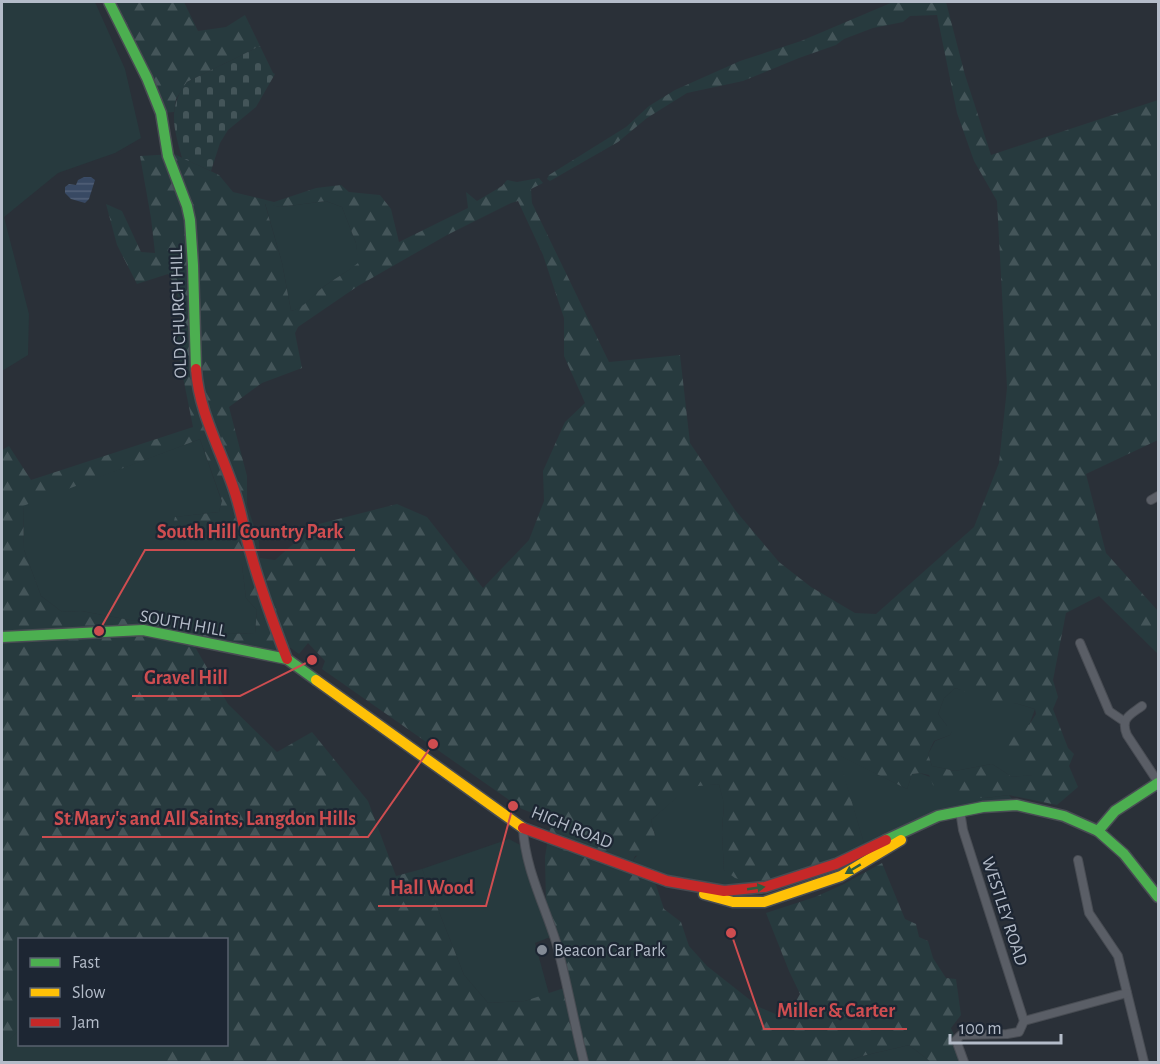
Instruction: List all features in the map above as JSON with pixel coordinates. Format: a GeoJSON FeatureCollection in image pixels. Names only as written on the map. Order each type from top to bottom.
{"type":"FeatureCollection","features":[{"type":"Feature","properties":{"kind":"main road","name":"OLD CHURCH HILL"},"geometry":{"type":"LineString","coordinates":[[109,2],[147,78],[161,113],[168,156],[188,206],[197,386],[208,426],[236,495],[250,552],[286,659]]}},
{"type":"Feature","properties":{"kind":"main road","name":"SOUTH HILL"},"geometry":{"type":"LineString","coordinates":[[2,637],[143,630],[286,659]]}},
{"type":"Feature","properties":{"kind":"main road","name":"HIGH ROAD"},"geometry":{"type":"LineString","coordinates":[[286,659],[523,828],[667,881],[724,891],[778,884],[836,864],[938,816],[960,810],[1017,806],[1064,816],[1098,831],[1124,854],[1158,897]]}},
{"type":"Feature","properties":{"kind":"main road"},"geometry":{"type":"LineString","coordinates":[[1098,831],[1115,811],[1158,782]]}},
{"type":"Feature","properties":{"kind":"street"},"geometry":{"type":"LineString","coordinates":[[1080,643],[1109,711],[1125,722],[1127,735],[1158,782]]}},
{"type":"Feature","properties":{"kind":"street"},"geometry":{"type":"LineString","coordinates":[[1125,722],[1142,706]]}},
{"type":"Feature","properties":{"kind":"street","name":"WESTLEY ROAD"},"geometry":{"type":"LineString","coordinates":[[960,810],[963,830],[1024,1021]]}},
{"type":"Feature","properties":{"kind":"street"},"geometry":{"type":"LineString","coordinates":[[523,828],[524,847],[555,941],[584,1062]]}},
{"type":"Feature","properties":{"kind":"street"},"geometry":{"type":"LineString","coordinates":[[1078,860],[1089,913],[1118,956],[1144,1062]]}},
{"type":"Feature","properties":{"kind":"street"},"geometry":{"type":"LineString","coordinates":[[964,1062],[956,1040],[961,1035],[1018,1032],[1024,1021],[1127,993]]}},
{"type":"Feature","properties":{"kind":"green space"},"geometry":{"type":"Polygon","coordinates":[[[2,2],[95,2],[125,69],[141,138],[115,153],[58,173],[4,217],[29,314],[28,355],[2,371],[2,2]]]}},
{"type":"Feature","properties":{"kind":"green space"},"geometry":{"type":"Polygon","coordinates":[[[110,2],[184,2],[198,31],[226,27],[245,15],[260,46],[187,82],[176,99],[174,112],[161,113],[110,2]]]}},
{"type":"Feature","properties":{"kind":"green space"},"geometry":{"type":"Polygon","coordinates":[[[893,2],[946,2],[965,75],[991,155],[1158,100],[1158,440],[1086,474],[1106,553],[1158,611],[1158,654],[1099,596],[1066,613],[1053,680],[1058,697],[1053,709],[1068,748],[1074,754],[1069,766],[1078,787],[1057,805],[1009,795],[984,798],[957,796],[933,785],[929,775],[912,774],[907,789],[838,755],[866,850],[765,887],[735,878],[724,870],[722,832],[724,804],[719,784],[689,787],[651,820],[655,836],[651,853],[635,856],[633,860],[656,885],[664,909],[681,922],[689,946],[707,966],[759,1007],[780,1016],[795,1003],[800,994],[766,913],[815,897],[882,863],[905,919],[916,924],[919,937],[928,941],[933,958],[946,978],[956,979],[961,1015],[951,1028],[956,1040],[959,1062],[931,1062],[909,1045],[845,1062],[151,1062],[143,1046],[228,1046],[228,938],[18,938],[18,1031],[2,1047],[2,450],[9,446],[31,480],[193,427],[176,342],[180,319],[177,289],[168,274],[137,284],[117,245],[106,204],[122,211],[141,252],[155,253],[140,156],[174,154],[219,175],[233,192],[274,202],[316,188],[341,185],[349,192],[380,195],[391,209],[399,242],[468,208],[466,192],[477,201],[502,186],[507,180],[517,182],[539,178],[543,183],[531,189],[532,203],[609,362],[680,355],[690,443],[735,510],[779,562],[811,587],[855,613],[876,614],[974,527],[999,463],[1007,388],[997,201],[974,161],[957,113],[937,15],[910,16],[903,22],[873,28],[743,81],[687,93],[647,118],[618,142],[550,181],[547,179],[549,175],[626,127],[649,106],[675,90],[740,61],[801,41],[893,2]],[[326,201],[280,207],[265,204],[282,263],[291,311],[304,305],[322,288],[358,263],[356,243],[342,207],[326,201]],[[518,201],[447,235],[358,286],[298,327],[295,333],[302,368],[262,383],[229,407],[247,476],[247,505],[259,542],[260,558],[275,560],[315,525],[397,504],[427,517],[483,588],[529,540],[544,501],[543,471],[565,422],[585,403],[564,356],[564,318],[543,255],[518,201]],[[200,439],[23,506],[24,550],[41,596],[62,612],[81,611],[135,621],[175,615],[186,632],[207,627],[230,634],[255,633],[257,610],[246,598],[242,565],[229,558],[219,533],[209,532],[190,536],[172,528],[175,517],[219,512],[222,501],[200,439]],[[191,640],[228,704],[277,752],[312,732],[368,801],[396,876],[422,869],[464,975],[488,1003],[525,1001],[567,987],[546,905],[545,857],[551,820],[522,809],[322,669],[325,661],[308,643],[299,654],[288,646],[278,654],[191,640]],[[955,688],[944,698],[938,714],[947,726],[955,726],[950,735],[934,741],[928,754],[932,766],[955,771],[992,764],[1012,777],[1033,775],[1011,759],[1006,736],[1015,720],[1029,725],[1036,714],[1035,709],[1015,703],[1008,707],[1000,707],[955,688]]]}},
{"type":"Feature","properties":{"kind":"green space"},"geometry":{"type":"Polygon","coordinates":[[[260,46],[275,74],[256,107],[228,130],[220,143],[211,171],[182,158],[174,119],[177,101],[187,82],[260,46]]]}},
{"type":"Feature","properties":{"kind":"green space"},"geometry":{"type":"Polygon","coordinates":[[[326,201],[342,207],[356,243],[359,263],[322,288],[304,305],[291,311],[282,263],[265,203],[280,207],[326,201]]]}},
{"type":"Feature","properties":{"kind":"green space"},"geometry":{"type":"Polygon","coordinates":[[[200,439],[222,502],[219,512],[176,517],[190,536],[219,532],[242,565],[246,598],[257,610],[255,633],[230,634],[207,627],[186,632],[175,615],[135,621],[81,611],[62,612],[41,596],[24,550],[23,505],[200,439]]]}},
{"type":"Feature","properties":{"kind":"green space"},"geometry":{"type":"Polygon","coordinates":[[[955,688],[966,691],[992,705],[1015,703],[1035,709],[1029,726],[1034,775],[1012,777],[992,764],[955,771],[932,766],[928,754],[935,741],[950,735],[954,726],[947,726],[938,714],[944,698],[955,688]]]}},
{"type":"Feature","properties":{"kind":"green space"},"geometry":{"type":"Polygon","coordinates":[[[837,754],[907,789],[912,774],[920,773],[984,798],[1009,795],[1017,805],[960,811],[866,850],[837,754]]]}},
{"type":"Feature","properties":{"kind":"green space"},"geometry":{"type":"Polygon","coordinates":[[[719,784],[724,803],[722,832],[724,870],[765,887],[741,890],[644,873],[633,860],[655,836],[651,820],[689,786],[719,784]]]}},
{"type":"Feature","properties":{"kind":"green space"},"geometry":{"type":"Polygon","coordinates":[[[509,839],[524,847],[553,936],[535,943],[549,994],[525,1001],[488,1003],[464,975],[422,869],[509,839]]]}},
{"type":"Feature","properties":{"kind":"green space"},"geometry":{"type":"Polygon","coordinates":[[[18,1031],[18,1046],[157,1046],[165,1062],[2,1062],[2,1047],[18,1031]]]}},
{"type":"Feature","properties":{"kind":"green space"},"geometry":{"type":"Polygon","coordinates":[[[909,1045],[931,1062],[845,1062],[862,1056],[909,1045]]]}},
{"type":"Feature","properties":{"kind":"water"},"geometry":{"type":"Polygon","coordinates":[[[91,177],[95,180],[89,199],[85,203],[71,199],[65,193],[65,187],[69,184],[76,185],[78,180],[91,177]]]}},
{"type":"Feature","properties":{"kind":"traffic: fast"},"geometry":{"type":"LineString","coordinates":[[109,2],[147,78],[161,113],[168,156],[187,206],[193,265],[196,369]]}},
{"type":"Feature","properties":{"kind":"traffic: fast"},"geometry":{"type":"LineString","coordinates":[[2,637],[143,630],[287,659],[316,680]]}},
{"type":"Feature","properties":{"kind":"traffic: fast"},"geometry":{"type":"LineString","coordinates":[[1098,831],[1115,811],[1158,783]]}},
{"type":"Feature","properties":{"kind":"traffic: fast"},"geometry":{"type":"LineString","coordinates":[[886,840],[938,816],[983,807],[1017,805],[1064,816],[1098,831],[1124,854],[1158,897]]}},
{"type":"Feature","properties":{"kind":"traffic: slow"},"geometry":{"type":"LineString","coordinates":[[316,680],[523,828]]}},
{"type":"Feature","properties":{"kind":"traffic: slow"},"geometry":{"type":"LineString","coordinates":[[704,894],[733,902],[764,902],[841,876],[901,840]]}},
{"type":"Feature","properties":{"kind":"traffic: jam"},"geometry":{"type":"LineString","coordinates":[[196,369],[207,418],[231,480],[259,581],[287,659]]}},
{"type":"Feature","properties":{"kind":"traffic: jam"},"geometry":{"type":"LineString","coordinates":[[523,828],[667,881],[724,891],[765,887],[836,864],[886,840]]}},
{"type":"Feature","properties":{"kind":"place","name":"South Hill Country Park"},"geometry":{"type":"Point","coordinates":[99,631]}},
{"type":"Feature","properties":{"kind":"place","name":"Gravel Hill"},"geometry":{"type":"Point","coordinates":[312,660]}},
{"type":"Feature","properties":{"kind":"place","name":"St Mary's and All Saints, Langdon Hills"},"geometry":{"type":"Point","coordinates":[433,744]}},
{"type":"Feature","properties":{"kind":"place","name":"Hall Wood"},"geometry":{"type":"Point","coordinates":[513,806]}},
{"type":"Feature","properties":{"kind":"place","name":"Miller & Carter"},"geometry":{"type":"Point","coordinates":[731,933]}},
{"type":"Feature","properties":{"kind":"place","name":"Beacon Car Park"},"geometry":{"type":"Point","coordinates":[542,950]}}]}
